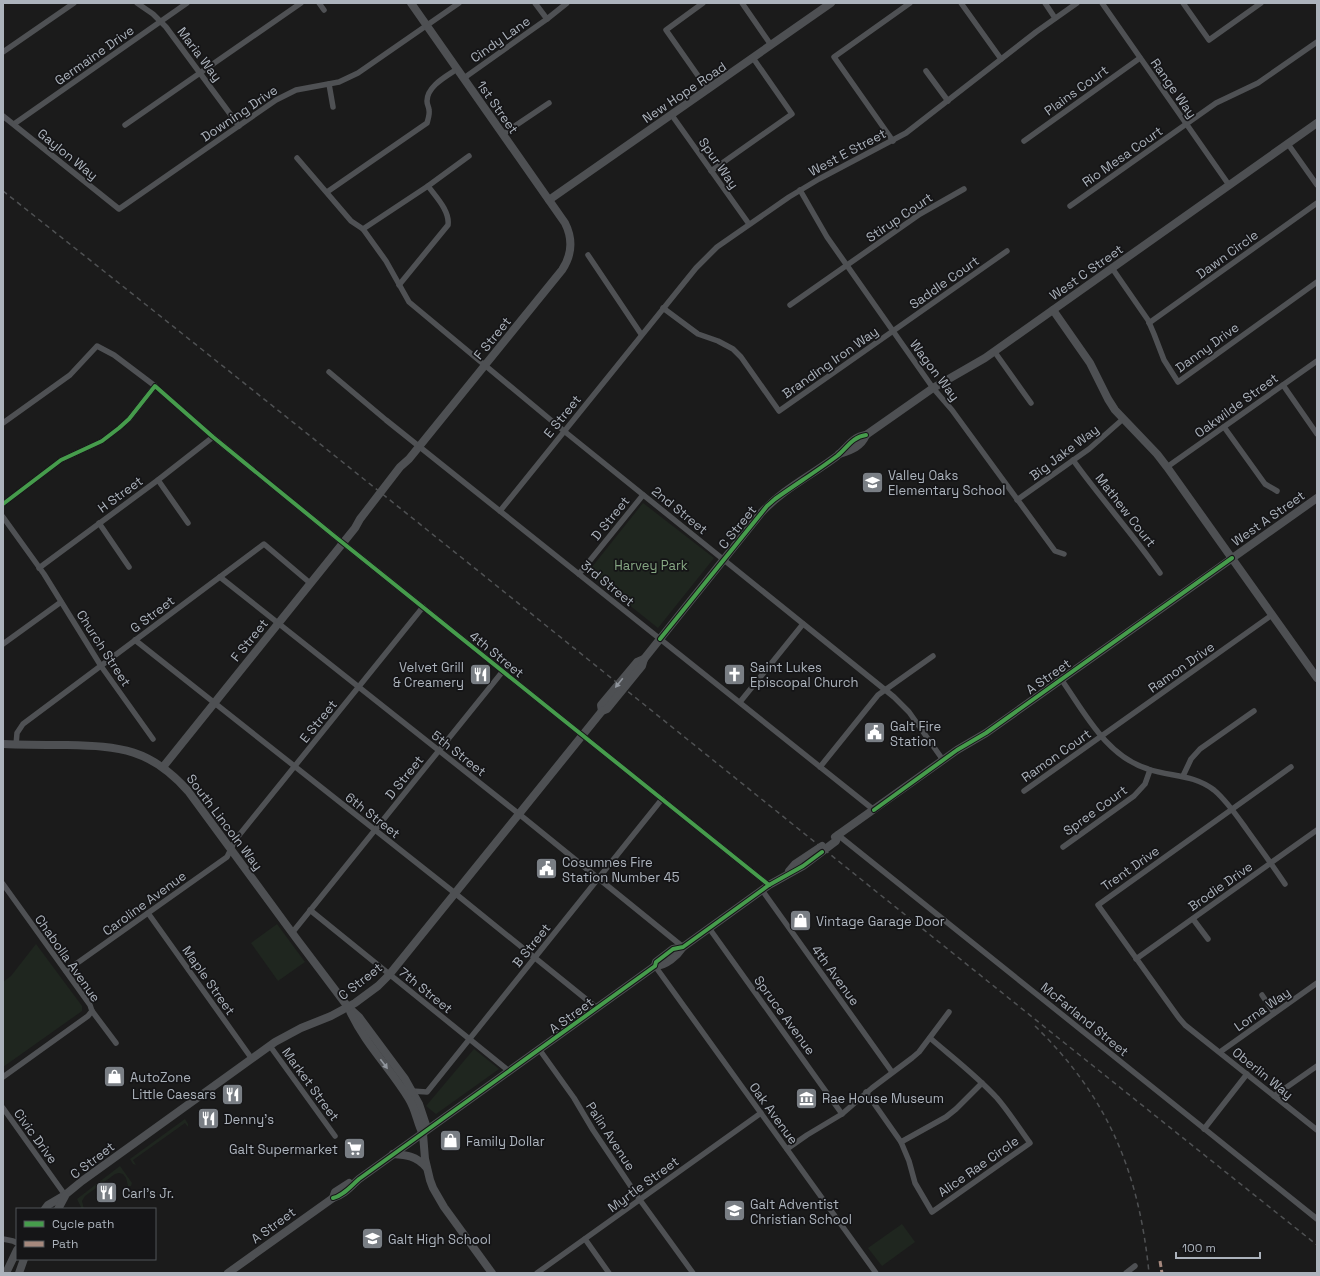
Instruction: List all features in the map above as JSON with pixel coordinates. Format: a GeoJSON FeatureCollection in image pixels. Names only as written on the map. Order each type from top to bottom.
{"type":"FeatureCollection","features":[{"type":"Feature","properties":{"kind":"street"},"geometry":{"type":"LineString","coordinates":[[3,52],[74,3]]}},
{"type":"Feature","properties":{"kind":"street","name":"Maria Way"},"geometry":{"type":"LineString","coordinates":[[137,3],[161,22],[201,73],[239,126]]}},
{"type":"Feature","properties":{"kind":"street","name":"Germaine Drive"},"geometry":{"type":"LineString","coordinates":[[14,124],[187,3]]}},
{"type":"Feature","properties":{"kind":"street"},"geometry":{"type":"LineString","coordinates":[[125,125],[301,3]]}},
{"type":"Feature","properties":{"kind":"street"},"geometry":{"type":"LineString","coordinates":[[319,3],[324,10]]}},
{"type":"Feature","properties":{"kind":"street","name":"1st Street"},"geometry":{"type":"LineString","coordinates":[[411,3],[566,224]]}},
{"type":"Feature","properties":{"kind":"street","name":"Downing Drive"},"geometry":{"type":"LineString","coordinates":[[120,209],[286,94],[307,87],[329,84],[358,74],[459,3]]}},
{"type":"Feature","properties":{"kind":"street"},"geometry":{"type":"LineString","coordinates":[[536,3],[547,19]]}},
{"type":"Feature","properties":{"kind":"street","name":"Cindy Lane"},"geometry":{"type":"LineString","coordinates":[[464,78],[567,3]]}},
{"type":"Feature","properties":{"kind":"street"},"geometry":{"type":"LineString","coordinates":[[703,3],[666,30],[708,90]]}},
{"type":"Feature","properties":{"kind":"street"},"geometry":{"type":"LineString","coordinates":[[742,3],[772,45]]}},
{"type":"Feature","properties":{"kind":"street","name":"New Hope Road"},"geometry":{"type":"LineString","coordinates":[[549,200],[831,3]]}},
{"type":"Feature","properties":{"kind":"street"},"geometry":{"type":"LineString","coordinates":[[893,141],[834,57],[910,3]]}},
{"type":"Feature","properties":{"kind":"street"},"geometry":{"type":"LineString","coordinates":[[961,3],[1001,59]]}},
{"type":"Feature","properties":{"kind":"street"},"geometry":{"type":"LineString","coordinates":[[1045,3],[1055,18]]}},
{"type":"Feature","properties":{"kind":"street","name":"West E Street"},"geometry":{"type":"LineString","coordinates":[[641,334],[706,257],[717,247],[800,190],[893,141],[926,119],[1001,59],[1077,3]]}},
{"type":"Feature","properties":{"kind":"street","name":"Range Way"},"geometry":{"type":"LineString","coordinates":[[1102,3],[1229,185]]}},
{"type":"Feature","properties":{"kind":"street"},"geometry":{"type":"LineString","coordinates":[[1183,3],[1209,40],[1261,3]]}},
{"type":"Feature","properties":{"kind":"street","name":"Rio Mesa Court"},"geometry":{"type":"LineString","coordinates":[[1070,206],[1216,103],[1258,83],[1317,42]]}},
{"type":"Feature","properties":{"kind":"street"},"geometry":{"type":"LineString","coordinates":[[711,171],[792,114],[753,58]]}},
{"type":"Feature","properties":{"kind":"street","name":"Plains Court"},"geometry":{"type":"LineString","coordinates":[[1024,141],[1140,58]]}},
{"type":"Feature","properties":{"kind":"street"},"geometry":{"type":"LineString","coordinates":[[327,192],[427,123],[430,112],[427,104],[427,97],[438,83],[457,69]]}},
{"type":"Feature","properties":{"kind":"street"},"geometry":{"type":"LineString","coordinates":[[926,71],[948,101]]}},
{"type":"Feature","properties":{"kind":"street"},"geometry":{"type":"LineString","coordinates":[[329,84],[333,108]]}},
{"type":"Feature","properties":{"kind":"street"},"geometry":{"type":"LineString","coordinates":[[503,134],[549,103]]}},
{"type":"Feature","properties":{"kind":"street","name":"Spur Way"},"geometry":{"type":"LineString","coordinates":[[671,114],[749,224]]}},
{"type":"Feature","properties":{"kind":"street","name":"Gaylon Way"},"geometry":{"type":"LineString","coordinates":[[3,116],[120,209]]}},
{"type":"Feature","properties":{"kind":"street","name":"West C Street"},"geometry":{"type":"LineString","coordinates":[[866,435],[933,388],[972,366],[994,351],[1317,123]]}},
{"type":"Feature","properties":{"kind":"street"},"geometry":{"type":"LineString","coordinates":[[1288,144],[1317,185]]}},
{"type":"Feature","properties":{"kind":"street"},"geometry":{"type":"LineString","coordinates":[[363,229],[428,186],[469,156]]}},
{"type":"Feature","properties":{"kind":"street","name":"2nd Street"},"geometry":{"type":"LineString","coordinates":[[297,158],[351,221],[363,229],[386,260],[410,302],[564,431],[886,690],[909,712],[943,760]]}},
{"type":"Feature","properties":{"kind":"street"},"geometry":{"type":"LineString","coordinates":[[399,285],[448,225],[449,219],[446,213],[428,186]]}},
{"type":"Feature","properties":{"kind":"street","name":"Stirup Court"},"geometry":{"type":"LineString","coordinates":[[790,305],[920,214],[964,189]]}},
{"type":"Feature","properties":{"kind":"street","name":"Wagon Way"},"geometry":{"type":"LineString","coordinates":[[800,190],[827,236],[847,266],[933,388],[952,410],[1055,551],[1064,554]]}},
{"type":"Feature","properties":{"kind":"street","name":"Dawn Circle"},"geometry":{"type":"LineString","coordinates":[[1149,323],[1317,203]]}},
{"type":"Feature","properties":{"kind":"street","name":"F Street"},"geometry":{"type":"LineString","coordinates":[[162,767],[342,543],[404,471],[410,459],[566,264],[570,247],[570,239],[566,224]]}},
{"type":"Feature","properties":{"kind":"street","name":"Saddle Court"},"geometry":{"type":"LineString","coordinates":[[893,331],[1007,251]]}},
{"type":"Feature","properties":{"kind":"street"},"geometry":{"type":"LineString","coordinates":[[588,255],[641,334]]}},
{"type":"Feature","properties":{"kind":"street","name":"Danny Drive"},"geometry":{"type":"LineString","coordinates":[[1112,268],[1149,323],[1164,360],[1178,382],[1317,282]]}},
{"type":"Feature","properties":{"kind":"street","name":"Branding Iron Way"},"geometry":{"type":"LineString","coordinates":[[663,308],[698,334],[718,341],[732,349],[741,357],[779,411],[893,331]]}},
{"type":"Feature","properties":{"kind":"street"},"geometry":{"type":"LineString","coordinates":[[1053,310],[1090,363],[1108,399],[1123,419],[1168,467],[1317,678]]}},
{"type":"Feature","properties":{"kind":"street","name":"E Street"},"geometry":{"type":"LineString","coordinates":[[500,511],[641,334]]}},
{"type":"Feature","properties":{"kind":"street","name":"4th Street"},"geometry":{"type":"LineString","coordinates":[[3,423],[70,375],[97,346],[114,355],[155,386],[213,437],[342,543],[662,799],[766,888]]}},
{"type":"Feature","properties":{"kind":"street"},"geometry":{"type":"LineString","coordinates":[[994,351],[1031,403]]}},
{"type":"Feature","properties":{"kind":"street","name":"Oakwilde Street"},"geometry":{"type":"LineString","coordinates":[[1168,467],[1317,361]]}},
{"type":"Feature","properties":{"kind":"street","name":"3rd Street"},"geometry":{"type":"LineString","coordinates":[[329,372],[420,447],[874,810]]}},
{"type":"Feature","properties":{"kind":"street"},"geometry":{"type":"LineString","coordinates":[[1283,385],[1317,434]]}},
{"type":"Feature","properties":{"kind":"street"},"geometry":{"type":"LineString","coordinates":[[3,504],[61,460],[102,441],[119,428],[155,386]]}},
{"type":"Feature","properties":{"kind":"street","name":"Big Jake Way"},"geometry":{"type":"LineString","coordinates":[[1017,500],[1105,436],[1123,419]]}},
{"type":"Feature","properties":{"kind":"street"},"geometry":{"type":"LineString","coordinates":[[1224,427],[1265,484],[1277,491]]}},
{"type":"Feature","properties":{"kind":"street","name":"C Street"},"geometry":{"type":"LineString","coordinates":[[46,1208],[286,1035],[331,1016],[348,1007],[367,994],[389,975],[456,894],[582,735],[602,711],[607,710],[642,666],[644,659],[761,513],[771,502],[838,455],[854,449],[863,442],[866,435]]}},
{"type":"Feature","properties":{"kind":"street","name":"H Street"},"geometry":{"type":"LineString","coordinates":[[39,568],[158,480],[213,437]]}},
{"type":"Feature","properties":{"kind":"street","name":"Mathew Court"},"geometry":{"type":"LineString","coordinates":[[1073,460],[1096,492],[1143,549],[1160,573]]}},
{"type":"Feature","properties":{"kind":"street"},"geometry":{"type":"LineString","coordinates":[[158,480],[188,524]]}},
{"type":"Feature","properties":{"kind":"street","name":"D Street"},"geometry":{"type":"LineString","coordinates":[[579,574],[643,494]]}},
{"type":"Feature","properties":{"kind":"street","name":"West A Street"},"geometry":{"type":"LineString","coordinates":[[1232,558],[1317,498]]}},
{"type":"Feature","properties":{"kind":"street","name":"Church Street"},"geometry":{"type":"LineString","coordinates":[[3,517],[39,568],[101,666],[153,739]]}},
{"type":"Feature","properties":{"kind":"street"},"geometry":{"type":"LineString","coordinates":[[99,523],[129,567]]}},
{"type":"Feature","properties":{"kind":"street","name":"G Street"},"geometry":{"type":"LineString","coordinates":[[16,744],[17,734],[23,724],[264,544],[310,583]]}},
{"type":"Feature","properties":{"kind":"street","name":"A Street"},"geometry":{"type":"LineString","coordinates":[[228,1273],[333,1198],[342,1194],[359,1179],[393,1154],[423,1134],[655,966],[663,965],[678,954],[683,947],[709,928],[766,888],[803,866],[836,841],[838,835],[943,760],[986,733],[1232,558]]}},
{"type":"Feature","properties":{"kind":"street","name":"5th Street"},"geometry":{"type":"LineString","coordinates":[[220,577],[520,814],[683,947]]}},
{"type":"Feature","properties":{"kind":"street"},"geometry":{"type":"LineString","coordinates":[[3,644],[61,602]]}},
{"type":"Feature","properties":{"kind":"street","name":"E Street"},"geometry":{"type":"LineString","coordinates":[[231,849],[236,839],[423,607]]}},
{"type":"Feature","properties":{"kind":"street","name":"Ramon Drive"},"geometry":{"type":"LineString","coordinates":[[1102,736],[1272,615]]}},
{"type":"Feature","properties":{"kind":"street"},"geometry":{"type":"LineString","coordinates":[[740,702],[804,624]]}},
{"type":"Feature","properties":{"kind":"street","name":"6th Street"},"geometry":{"type":"LineString","coordinates":[[135,640],[374,831],[456,894],[597,1008]]}},
{"type":"Feature","properties":{"kind":"street"},"geometry":{"type":"LineString","coordinates":[[820,766],[878,694],[886,690],[933,656]]}},
{"type":"Feature","properties":{"kind":"street","name":"D Street"},"geometry":{"type":"LineString","coordinates":[[292,933],[503,671]]}},
{"type":"Feature","properties":{"kind":"street"},"geometry":{"type":"LineString","coordinates":[[1061,679],[1114,751],[1130,762],[1150,770],[1193,779],[1212,789],[1223,799],[1232,809],[1285,884]]}},
{"type":"Feature","properties":{"kind":"street"},"geometry":{"type":"LineString","coordinates":[[1183,776],[1191,759],[1200,749],[1254,711]]}},
{"type":"Feature","properties":{"kind":"street","name":"Ramon Court"},"geometry":{"type":"LineString","coordinates":[[1024,791],[1102,736]]}},
{"type":"Feature","properties":{"kind":"street","name":"South Lincoln Way"},"geometry":{"type":"LineString","coordinates":[[3,744],[111,746],[138,754],[162,767],[180,781],[292,933],[348,1007],[359,1017],[400,1072],[419,1104],[426,1125],[423,1134]]}},
{"type":"Feature","properties":{"kind":"street"},"geometry":{"type":"LineString","coordinates":[[1232,809],[1291,767]]}},
{"type":"Feature","properties":{"kind":"street","name":"Spree Court"},"geometry":{"type":"LineString","coordinates":[[1063,846],[1134,796],[1144,784],[1150,770]]}},
{"type":"Feature","properties":{"kind":"street","name":"B Street"},"geometry":{"type":"LineString","coordinates":[[412,1091],[427,1092],[662,799]]}},
{"type":"Feature","properties":{"kind":"street","name":"Trent Drive"},"geometry":{"type":"LineString","coordinates":[[1166,1001],[1098,905],[1232,809]]}},
{"type":"Feature","properties":{"kind":"street","name":"Brodie Drive"},"geometry":{"type":"LineString","coordinates":[[1136,959],[1317,830]]}},
{"type":"Feature","properties":{"kind":"street","name":"McFarland Street"},"geometry":{"type":"LineString","coordinates":[[838,835],[1317,1219]]}},
{"type":"Feature","properties":{"kind":"street","name":"Caroline Avenue"},"geometry":{"type":"LineString","coordinates":[[66,972],[227,856],[231,849]]}},
{"type":"Feature","properties":{"kind":"street","name":"Chabolla Avenue"},"geometry":{"type":"LineString","coordinates":[[3,884],[116,1043]]}},
{"type":"Feature","properties":{"kind":"street","name":"4th Avenue"},"geometry":{"type":"LineString","coordinates":[[766,888],[892,1072]]}},
{"type":"Feature","properties":{"kind":"street","name":"7th Street"},"geometry":{"type":"LineString","coordinates":[[310,910],[509,1071]]}},
{"type":"Feature","properties":{"kind":"street","name":"Maple Street"},"geometry":{"type":"LineString","coordinates":[[148,913],[252,1059]]}},
{"type":"Feature","properties":{"kind":"street"},"geometry":{"type":"LineString","coordinates":[[1193,919],[1208,939]]}},
{"type":"Feature","properties":{"kind":"street","name":"Spruce Avenue"},"geometry":{"type":"LineString","coordinates":[[709,928],[842,1114]]}},
{"type":"Feature","properties":{"kind":"street","name":"Oak Avenue"},"geometry":{"type":"LineString","coordinates":[[655,966],[876,1273]]}},
{"type":"Feature","properties":{"kind":"street","name":"Lorna Way"},"geometry":{"type":"LineString","coordinates":[[1220,1052],[1317,983]]}},
{"type":"Feature","properties":{"kind":"street"},"geometry":{"type":"LineString","coordinates":[[1262,995],[1274,1013]]}},
{"type":"Feature","properties":{"kind":"street","name":"Oberlin Way"},"geometry":{"type":"LineString","coordinates":[[1166,1001],[1179,1018],[1194,1032],[1317,1130]]}},
{"type":"Feature","properties":{"kind":"street","name":"South Lincoln Way"},"geometry":{"type":"LineString","coordinates":[[348,1007],[369,1044],[395,1078],[410,1101],[423,1134]]}},
{"type":"Feature","properties":{"kind":"street"},"geometry":{"type":"LineString","coordinates":[[3,1077],[88,1016],[92,1011]]}},
{"type":"Feature","properties":{"kind":"street"},"geometry":{"type":"LineString","coordinates":[[787,1149],[842,1114],[866,1092],[912,1058],[930,1038],[949,1012]]}},
{"type":"Feature","properties":{"kind":"street","name":"Alice Rae Circle"},"geometry":{"type":"LineString","coordinates":[[866,1092],[902,1142],[915,1183],[932,1212],[1030,1144],[1006,1109],[982,1083],[930,1038]]}},
{"type":"Feature","properties":{"kind":"street","name":"Market Street"},"geometry":{"type":"LineString","coordinates":[[270,1046],[335,1136]]}},
{"type":"Feature","properties":{"kind":"street","name":"Palin Avenue"},"geometry":{"type":"LineString","coordinates":[[539,1050],[574,1098],[593,1130],[640,1200],[693,1273]]}},
{"type":"Feature","properties":{"kind":"street"},"geometry":{"type":"LineString","coordinates":[[1274,1096],[1317,1066]]}},
{"type":"Feature","properties":{"kind":"street"},"geometry":{"type":"LineString","coordinates":[[1204,1129],[1247,1074]]}},
{"type":"Feature","properties":{"kind":"street"},"geometry":{"type":"LineString","coordinates":[[902,1142],[946,1118],[982,1083]]}},
{"type":"Feature","properties":{"kind":"street","name":"Civic Drive"},"geometry":{"type":"LineString","coordinates":[[3,1108],[65,1195]]}},
{"type":"Feature","properties":{"kind":"street","name":"Myrtle Street"},"geometry":{"type":"LineString","coordinates":[[538,1273],[761,1113]]}},
{"type":"Feature","properties":{"kind":"street"},"geometry":{"type":"LineString","coordinates":[[423,1134],[426,1167],[438,1197],[492,1273]]}},
{"type":"Feature","properties":{"kind":"street"},"geometry":{"type":"LineString","coordinates":[[393,1154],[411,1155],[420,1160],[426,1167]]}},
{"type":"Feature","properties":{"kind":"street","name":"C Street"},"geometry":{"type":"LineString","coordinates":[[58,1208],[65,1195]]}},
{"type":"Feature","properties":{"kind":"street"},"geometry":{"type":"LineString","coordinates":[[3,1239],[16,1242]]}},
{"type":"Feature","properties":{"kind":"street"},"geometry":{"type":"LineString","coordinates":[[585,1239],[610,1273]]}},
{"type":"Feature","properties":{"kind":"street"},"geometry":{"type":"LineString","coordinates":[[6,1273],[16,1252]]}},
{"type":"Feature","properties":{"kind":"street"},"geometry":{"type":"LineString","coordinates":[[15,1273],[21,1260]]}},
{"type":"Feature","properties":{"kind":"street"},"geometry":{"type":"LineString","coordinates":[[19,1273],[24,1260]]}},
{"type":"Feature","properties":{"kind":"street"},"geometry":{"type":"LineString","coordinates":[[1126,1273],[1135,1266]]}},
{"type":"Feature","properties":{"kind":"green space","name":"Harvey Park"},"geometry":{"type":"Polygon","coordinates":[[[643,503],[714,558],[658,628],[588,572],[643,503]]]}},
{"type":"Feature","properties":{"kind":"green space"},"geometry":{"type":"Polygon","coordinates":[[[277,924],[305,962],[278,981],[251,943],[277,924]]]}},
{"type":"Feature","properties":{"kind":"green space"},"geometry":{"type":"Polygon","coordinates":[[[36,944],[82,1006],[82,1011],[3,1067],[3,982],[11,976],[36,944]]]}},
{"type":"Feature","properties":{"kind":"green space"},"geometry":{"type":"Polygon","coordinates":[[[474,1049],[499,1069],[436,1114],[426,1106],[474,1049]]]}},
{"type":"Feature","properties":{"kind":"green space"},"geometry":{"type":"Polygon","coordinates":[[[185,1119],[188,1127],[185,1123],[133,1160],[136,1165],[133,1164],[130,1159],[185,1119]]]}},
{"type":"Feature","properties":{"kind":"green space"},"geometry":{"type":"Polygon","coordinates":[[[120,1166],[132,1183],[131,1186],[128,1186],[126,1178],[123,1174],[115,1174],[85,1196],[82,1201],[84,1208],[82,1208],[77,1199],[120,1166]]]}},
{"type":"Feature","properties":{"kind":"green space"},"geometry":{"type":"Polygon","coordinates":[[[902,1224],[915,1242],[882,1266],[868,1248],[902,1224]]]}},
{"type":"Feature","properties":{"kind":"railway"},"geometry":{"type":"LineString","coordinates":[[3,191],[1317,1245]]}},
{"type":"Feature","properties":{"kind":"railway"},"geometry":{"type":"LineString","coordinates":[[1035,1026],[1082,1080],[1101,1109],[1116,1138],[1128,1169],[1137,1202],[1144,1236],[1149,1273]]}},
{"type":"Feature","properties":{"kind":"marked path"},"geometry":{"type":"LineString","coordinates":[[1160,1261],[1162,1273]]}},
{"type":"Feature","properties":{"kind":"cycle path"},"geometry":{"type":"LineString","coordinates":[[3,504],[61,460],[102,441],[119,428],[129,419],[155,386],[213,437],[333,535],[769,885]]}},
{"type":"Feature","properties":{"kind":"cycle path"},"geometry":{"type":"LineString","coordinates":[[660,639],[767,506],[837,456],[853,440],[866,435]]}},
{"type":"Feature","properties":{"kind":"cycle path"},"geometry":{"type":"LineString","coordinates":[[874,810],[957,750],[986,733],[1232,558]]}},
{"type":"Feature","properties":{"kind":"cycle path"},"geometry":{"type":"LineString","coordinates":[[333,1198],[344,1193],[359,1179],[655,966],[656,962],[673,949],[683,947],[769,885],[803,866],[822,852]]}},
{"type":"Feature","properties":{"kind":"place","name":"Valley Oaks Elementary School"},"geometry":{"type":"Point","coordinates":[873,482]}},
{"type":"Feature","properties":{"kind":"place","name":"Velvet Grill & Creamery"},"geometry":{"type":"Point","coordinates":[480,674]}},
{"type":"Feature","properties":{"kind":"place","name":"Saint Lukes Episcopal Church"},"geometry":{"type":"Point","coordinates":[734,674]}},
{"type":"Feature","properties":{"kind":"place","name":"Galt Fire Station"},"geometry":{"type":"Point","coordinates":[875,733]}},
{"type":"Feature","properties":{"kind":"place","name":"Cosumnes Fire Station Number 45"},"geometry":{"type":"Point","coordinates":[546,869]}},
{"type":"Feature","properties":{"kind":"place","name":"Vintage Garage Door"},"geometry":{"type":"Point","coordinates":[800,921]}},
{"type":"Feature","properties":{"kind":"place","name":"AutoZone"},"geometry":{"type":"Point","coordinates":[115,1077]}},
{"type":"Feature","properties":{"kind":"place","name":"Little Caesars"},"geometry":{"type":"Point","coordinates":[232,1094]}},
{"type":"Feature","properties":{"kind":"place","name":"Rae House Museum"},"geometry":{"type":"Point","coordinates":[806,1098]}},
{"type":"Feature","properties":{"kind":"place","name":"Denny's"},"geometry":{"type":"Point","coordinates":[209,1119]}},
{"type":"Feature","properties":{"kind":"place","name":"Family Dollar"},"geometry":{"type":"Point","coordinates":[451,1141]}},
{"type":"Feature","properties":{"kind":"place","name":"Galt Supermarket"},"geometry":{"type":"Point","coordinates":[354,1149]}},
{"type":"Feature","properties":{"kind":"place","name":"Carl's Jr."},"geometry":{"type":"Point","coordinates":[106,1193]}},
{"type":"Feature","properties":{"kind":"place","name":"Galt Adventist Christian School"},"geometry":{"type":"Point","coordinates":[735,1211]}},
{"type":"Feature","properties":{"kind":"place","name":"Galt High School"},"geometry":{"type":"Point","coordinates":[373,1239]}}]}
